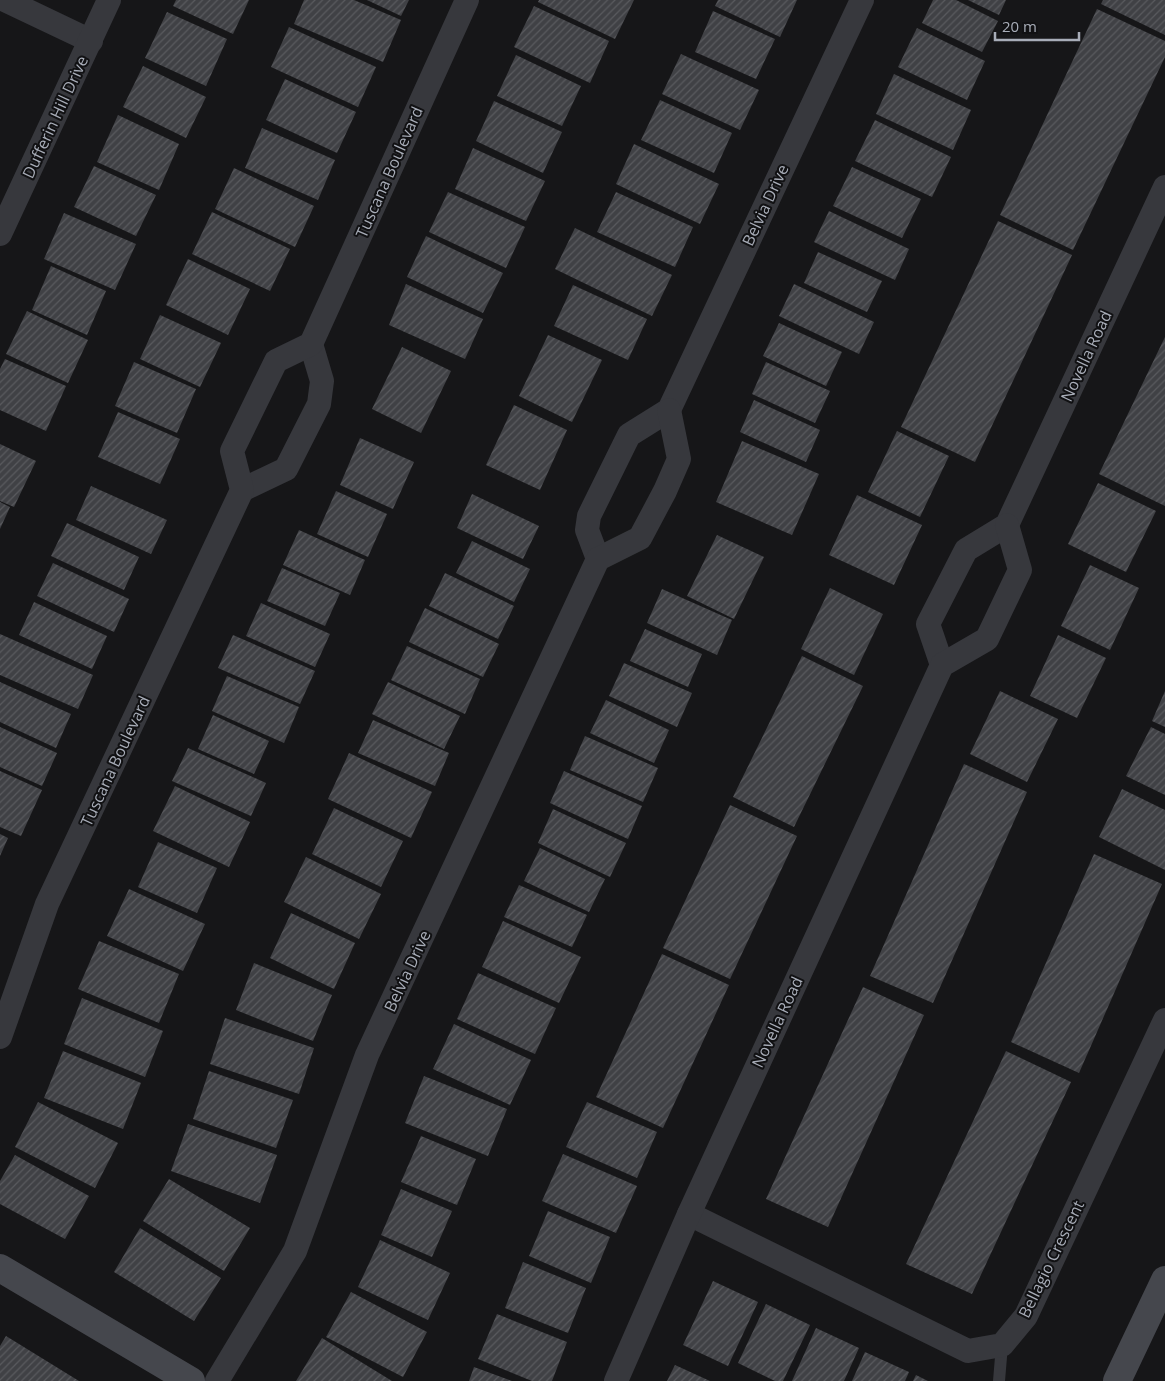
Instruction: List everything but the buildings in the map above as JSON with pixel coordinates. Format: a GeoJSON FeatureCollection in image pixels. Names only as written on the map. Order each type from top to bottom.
{"type":"FeatureCollection","features":[{"type":"Feature","properties":{"kind":"street"},"geometry":{"type":"LineString","coordinates":[[5,0],[91,40]]}},
{"type":"Feature","properties":{"kind":"street","name":"Dufferin Hill Drive"},"geometry":{"type":"LineString","coordinates":[[0,234],[110,0]]}},
{"type":"Feature","properties":{"kind":"street","name":"Tuscana Boulevard"},"geometry":{"type":"LineString","coordinates":[[311,344],[467,0]]}},
{"type":"Feature","properties":{"kind":"street","name":"Belvia Drive"},"geometry":{"type":"LineString","coordinates":[[669,410],[862,0]]}},
{"type":"Feature","properties":{"kind":"street","name":"Novella Road"},"geometry":{"type":"LineString","coordinates":[[1007,524],[1157,228],[1165,187]]}},
{"type":"Feature","properties":{"kind":"street"},"geometry":{"type":"LineString","coordinates":[[311,344],[322,381],[319,404],[286,469],[242,490],[232,452],[276,361],[311,344]]}},
{"type":"Feature","properties":{"kind":"street"},"geometry":{"type":"LineString","coordinates":[[669,410],[679,459],[665,491],[640,538],[598,560],[587,530],[589,516],[629,435],[669,410]]}},
{"type":"Feature","properties":{"kind":"street","name":"Tuscana Boulevard"},"geometry":{"type":"LineString","coordinates":[[0,1037],[47,904],[242,490]]}},
{"type":"Feature","properties":{"kind":"street"},"geometry":{"type":"LineString","coordinates":[[1007,524],[1020,570],[987,640],[942,665],[928,624],[966,550],[1007,524]]}},
{"type":"Feature","properties":{"kind":"street","name":"Belvia Drive"},"geometry":{"type":"LineString","coordinates":[[217,1381],[295,1252],[367,1055],[598,560]]}},
{"type":"Feature","properties":{"kind":"street","name":"Novella Road"},"geometry":{"type":"LineString","coordinates":[[616,1381],[689,1214],[942,665]]}},
{"type":"Feature","properties":{"kind":"street","name":"Bellagio Crescent"},"geometry":{"type":"LineString","coordinates":[[1002,1345],[1026,1316],[1165,1020]]}},
{"type":"Feature","properties":{"kind":"street"},"geometry":{"type":"LineString","coordinates":[[689,1214],[968,1352],[1002,1345]]}},
{"type":"Feature","properties":{"kind":"street"},"geometry":{"type":"LineString","coordinates":[[0,1268],[191,1381]]}},
{"type":"Feature","properties":{"kind":"street"},"geometry":{"type":"LineString","coordinates":[[1117,1381],[1165,1280]]}},
{"type":"Feature","properties":{"kind":"lane"},"geometry":{"type":"LineString","coordinates":[[998,1381],[1002,1345]]}}]}
